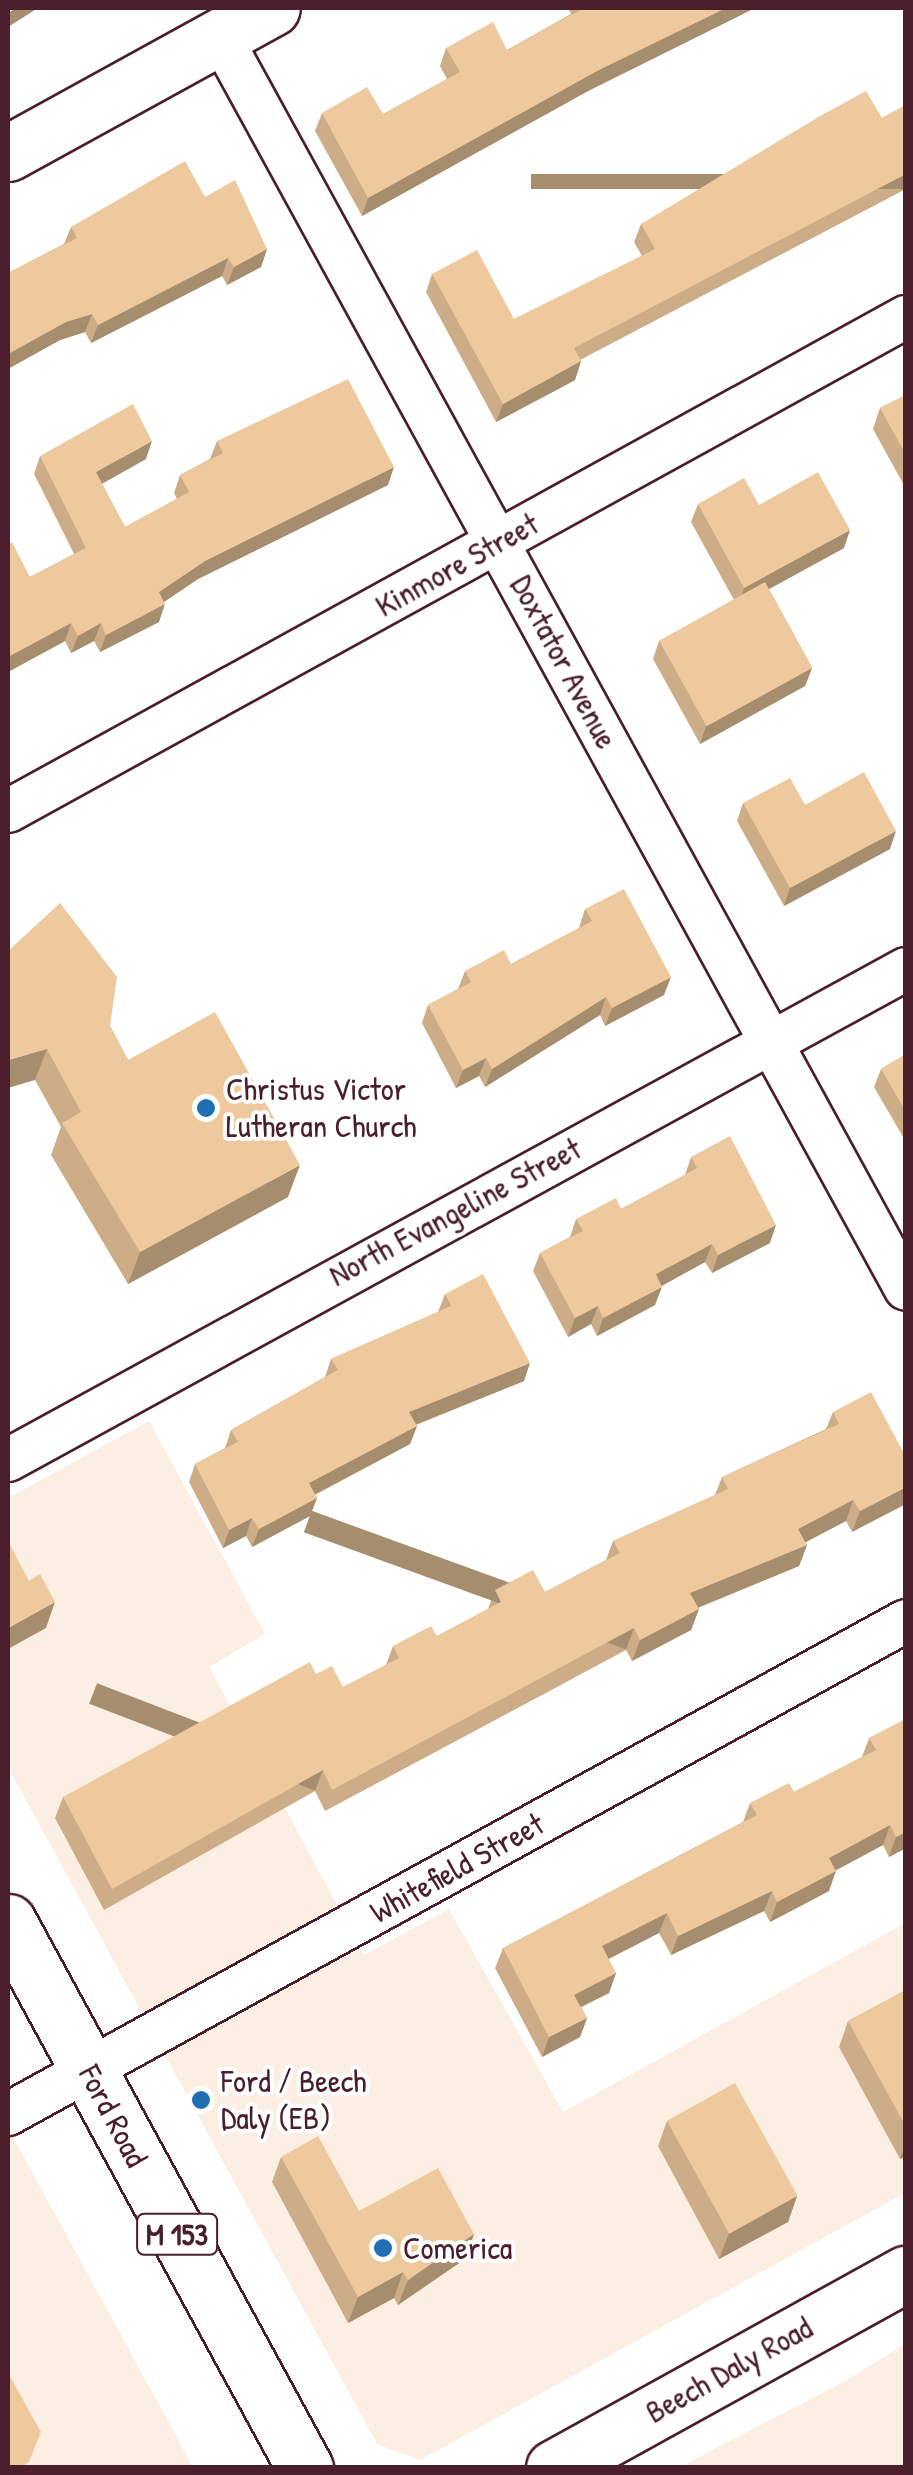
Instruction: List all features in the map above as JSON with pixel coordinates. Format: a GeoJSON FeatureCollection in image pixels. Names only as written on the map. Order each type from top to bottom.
{"type":"FeatureCollection","features":[{"type":"Feature","properties":{"kind":"main road"},"geometry":{"type":"LineString","coordinates":[[8,152],[272,8]]}},
{"type":"Feature","properties":{"kind":"main road","name":"Ford Road"},"geometry":{"type":"LineString","coordinates":[[8,1922],[305,2468]]}},
{"type":"Feature","properties":{"kind":"main road","name":"Beech Daly Road"},"geometry":{"type":"LineString","coordinates":[[554,2468],[906,2274]]}},
{"type":"Feature","properties":{"kind":"street","name":"Doxtator Avenue"},"geometry":{"type":"LineString","coordinates":[[220,36],[906,1289]]}},
{"type":"Feature","properties":{"kind":"street","name":"Kinmore Street"},"geometry":{"type":"LineString","coordinates":[[8,812],[906,317]]}},
{"type":"Feature","properties":{"kind":"street","name":"North Evangeline Street"},"geometry":{"type":"LineString","coordinates":[[8,1460],[906,969]]}},
{"type":"Feature","properties":{"kind":"street","name":"Whitefield Street"},"geometry":{"type":"LineString","coordinates":[[8,2114],[906,1622]]}},
{"type":"Feature","properties":{"kind":"shaded area"},"geometry":{"type":"Polygon","coordinates":[[[149,1421],[265,1634],[209,1667],[364,1955],[449,1909],[563,2112],[905,1923],[905,2193],[420,2460],[377,2444],[8,1767],[8,1498],[149,1421]]]}},
{"type":"Feature","properties":{"kind":"shaded area"},"geometry":{"type":"Polygon","coordinates":[[[8,2128],[193,2467],[8,2467],[8,2128]]]}},
{"type":"Feature","properties":{"kind":"shaded area"},"geometry":{"type":"Polygon","coordinates":[[[905,2344],[905,2467],[680,2467],[845,2381],[905,2344]]]}},
{"type":"Feature","properties":{"kind":"building"},"geometry":{"type":"Polygon","coordinates":[[[584,8],[726,8],[597,71],[368,198],[322,113],[367,87],[383,114],[460,72],[446,48],[493,22],[507,50],[584,8]]]}},
{"type":"Feature","properties":{"kind":"building"},"geometry":{"type":"Polygon","coordinates":[[[866,91],[882,118],[906,105],[906,174],[574,348],[581,361],[503,404],[432,274],[477,250],[514,319],[655,249],[641,224],[866,91]]]}},
{"type":"Feature","properties":{"kind":"building"},"geometry":{"type":"Polygon","coordinates":[[[185,161],[205,197],[235,180],[267,249],[234,267],[228,258],[98,325],[92,314],[66,322],[8,354],[8,273],[77,238],[71,227],[185,161]]]}},
{"type":"Feature","properties":{"kind":"building"},"geometry":{"type":"Polygon","coordinates":[[[348,379],[394,467],[205,561],[159,592],[165,604],[106,635],[101,623],[78,636],[71,623],[8,657],[8,544],[12,542],[30,577],[86,548],[40,456],[133,404],[152,441],[96,472],[125,527],[189,492],[180,475],[223,453],[217,441],[348,379]]]}},
{"type":"Feature","properties":{"kind":"building"},"geometry":{"type":"Polygon","coordinates":[[[906,395],[906,455],[880,408],[906,395]]]}},
{"type":"Feature","properties":{"kind":"building"},"geometry":{"type":"Polygon","coordinates":[[[818,472],[850,530],[744,588],[698,504],[744,478],[759,505],[818,472]]]}},
{"type":"Feature","properties":{"kind":"building"},"geometry":{"type":"Polygon","coordinates":[[[765,582],[813,668],[707,726],[659,641],[765,582]]]}},
{"type":"Feature","properties":{"kind":"building"},"geometry":{"type":"Polygon","coordinates":[[[864,772],[896,831],[790,888],[743,803],[790,778],[805,805],[864,772]]]}},
{"type":"Feature","properties":{"kind":"building"},"geometry":{"type":"Polygon","coordinates":[[[624,889],[671,977],[612,1008],[606,997],[492,1069],[486,1058],[463,1070],[428,1005],[471,982],[465,971],[504,950],[511,964],[592,921],[585,909],[624,889]]]}},
{"type":"Feature","properties":{"kind":"building","name":"Christus Victor Lutheran Church"},"geometry":{"type":"Polygon","coordinates":[[[60,903],[117,977],[110,1026],[128,1060],[215,1012],[300,1165],[140,1252],[62,1123],[81,1112],[47,1049],[8,1060],[8,951],[60,903]]]}},
{"type":"Feature","properties":{"kind":"building"},"geometry":{"type":"Polygon","coordinates":[[[906,1054],[906,1112],[881,1069],[906,1054]]]}},
{"type":"Feature","properties":{"kind":"building"},"geometry":{"type":"Polygon","coordinates":[[[730,1136],[776,1225],[718,1255],[712,1244],[656,1274],[662,1287],[603,1318],[598,1306],[575,1318],[540,1253],[583,1231],[576,1219],[616,1198],[621,1209],[697,1168],[691,1157],[730,1136]]]}},
{"type":"Feature","properties":{"kind":"building"},"geometry":{"type":"Polygon","coordinates":[[[483,1274],[530,1363],[409,1412],[417,1426],[309,1483],[317,1498],[259,1529],[252,1518],[229,1530],[195,1464],[238,1442],[231,1430],[338,1370],[331,1359],[451,1306],[445,1294],[483,1274]]]}},
{"type":"Feature","properties":{"kind":"building"},"geometry":{"type":"Polygon","coordinates":[[[871,1392],[906,1457],[906,1487],[860,1511],[853,1500],[798,1529],[807,1545],[690,1593],[699,1609],[640,1640],[634,1628],[332,1790],[323,1770],[112,1889],[63,1797],[310,1662],[316,1674],[332,1666],[343,1687],[399,1658],[393,1646],[431,1626],[437,1636],[501,1602],[495,1590],[533,1570],[545,1592],[620,1553],[613,1541],[728,1489],[722,1477],[839,1424],[833,1412],[871,1392]]]}},
{"type":"Feature","properties":{"kind":"building"},"geometry":{"type":"Polygon","coordinates":[[[8,1541],[29,1581],[40,1574],[55,1602],[8,1628],[8,1541]]]}},
{"type":"Feature","properties":{"kind":"building"},"geometry":{"type":"Polygon","coordinates":[[[906,1719],[906,1832],[896,1837],[890,1825],[829,1858],[836,1871],[777,1902],[772,1891],[678,1936],[667,1913],[602,1946],[616,1973],[574,1995],[587,2018],[549,2037],[503,1948],[757,1815],[750,1803],[789,1783],[794,1792],[876,1750],[869,1738],[906,1719]]]}},
{"type":"Feature","properties":{"kind":"building"},"geometry":{"type":"Polygon","coordinates":[[[906,1990],[906,2127],[848,2021],[906,1990]]]}},
{"type":"Feature","properties":{"kind":"building"},"geometry":{"type":"Polygon","coordinates":[[[735,2083],[798,2196],[729,2234],[667,2121],[735,2083]]]}},
{"type":"Feature","properties":{"kind":"building","name":"Comerica"},"geometry":{"type":"Polygon","coordinates":[[[318,2136],[359,2211],[438,2168],[474,2234],[408,2280],[403,2272],[358,2297],[281,2157],[318,2136]]]}},
{"type":"Feature","properties":{"kind":"building"},"geometry":{"type":"Polygon","coordinates":[[[8,2373],[41,2432],[29,2462],[20,2468],[8,2468],[8,2373]]]}},
{"type":"Feature","properties":{"kind":"place","name":"Christus Victor Lutheran Church"},"geometry":{"type":"Point","coordinates":[206,1108]}},
{"type":"Feature","properties":{"kind":"place","name":"Ford / Beech Daly (EB)"},"geometry":{"type":"Point","coordinates":[201,2100]}},
{"type":"Feature","properties":{"kind":"place","name":"Comerica"},"geometry":{"type":"Point","coordinates":[383,2248]}}]}
